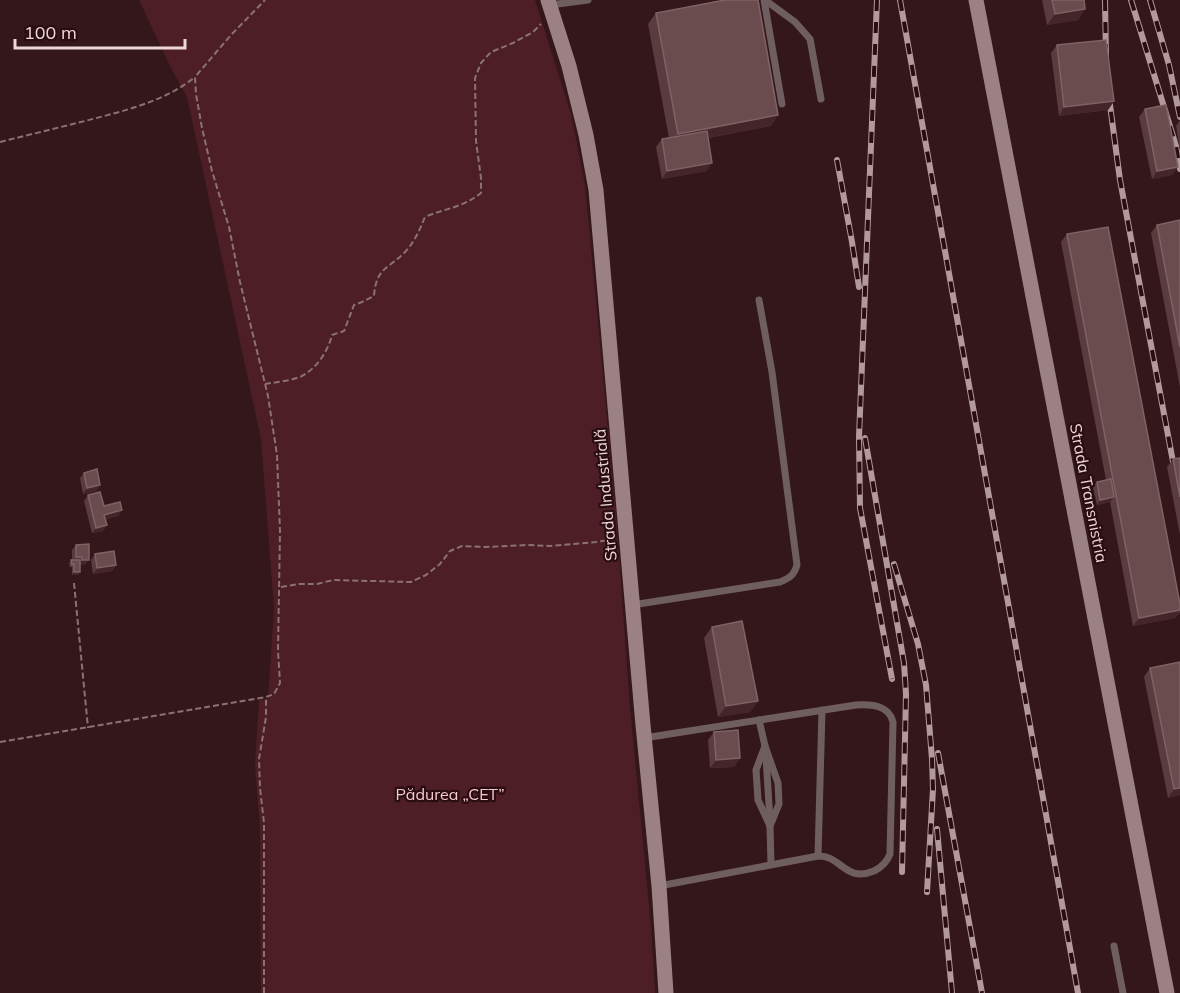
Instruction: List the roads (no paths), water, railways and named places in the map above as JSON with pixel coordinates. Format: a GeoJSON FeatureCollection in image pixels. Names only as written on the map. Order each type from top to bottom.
{"type":"FeatureCollection","features":[{"type":"Feature","properties":{"kind":"street","name":"Strada Transnistria"},"geometry":{"type":"LineString","coordinates":[[976,0],[1167,993]]}},
{"type":"Feature","properties":{"kind":"street","name":"Strada Industrială"},"geometry":{"type":"LineString","coordinates":[[550,7],[569,66],[586,135],[596,190],[644,738],[660,886],[666,993]]}},
{"type":"Feature","properties":{"kind":"lane"},"geometry":{"type":"LineString","coordinates":[[550,7],[588,0]]}},
{"type":"Feature","properties":{"kind":"lane"},"geometry":{"type":"LineString","coordinates":[[765,0],[795,22],[810,39],[821,99]]}},
{"type":"Feature","properties":{"kind":"lane"},"geometry":{"type":"LineString","coordinates":[[765,0],[782,104]]}},
{"type":"Feature","properties":{"kind":"lane"},"geometry":{"type":"LineString","coordinates":[[632,606],[780,582],[792,577],[795,572],[797,565],[776,398],[759,300]]}},
{"type":"Feature","properties":{"kind":"lane"},"geometry":{"type":"LineString","coordinates":[[644,738],[867,704],[888,712],[892,717],[894,729],[890,854],[880,868],[863,874],[851,873],[829,859],[818,856],[660,886]]}},
{"type":"Feature","properties":{"kind":"lane"},"geometry":{"type":"LineString","coordinates":[[818,856],[822,710]]}},
{"type":"Feature","properties":{"kind":"lane"},"geometry":{"type":"LineString","coordinates":[[759,720],[778,783],[779,804],[770,826]]}},
{"type":"Feature","properties":{"kind":"lane"},"geometry":{"type":"LineString","coordinates":[[765,746],[756,770],[758,800],[770,826],[771,864]]}},
{"type":"Feature","properties":{"kind":"lane"},"geometry":{"type":"LineString","coordinates":[[1114,946],[1122,993]]}},
{"type":"Feature","properties":{"kind":"railway"},"geometry":{"type":"LineString","coordinates":[[877,0],[859,437],[860,508],[892,679]]}},
{"type":"Feature","properties":{"kind":"railway"},"geometry":{"type":"LineString","coordinates":[[900,0],[1078,993]]}},
{"type":"Feature","properties":{"kind":"railway"},"geometry":{"type":"LineString","coordinates":[[1105,0],[1106,57]]}},
{"type":"Feature","properties":{"kind":"railway"},"geometry":{"type":"LineString","coordinates":[[1131,0],[1176,146],[1180,169]]}},
{"type":"Feature","properties":{"kind":"railway"},"geometry":{"type":"LineString","coordinates":[[1150,0],[1169,65],[1180,117]]}},
{"type":"Feature","properties":{"kind":"railway"},"geometry":{"type":"LineString","coordinates":[[1108,90],[1120,180],[1180,499]]}},
{"type":"Feature","properties":{"kind":"railway"},"geometry":{"type":"LineString","coordinates":[[837,160],[859,287]]}},
{"type":"Feature","properties":{"kind":"railway"},"geometry":{"type":"LineString","coordinates":[[865,438],[904,663],[906,694],[902,872]]}},
{"type":"Feature","properties":{"kind":"railway"},"geometry":{"type":"LineString","coordinates":[[894,564],[918,644],[926,685],[933,789],[927,892]]}},
{"type":"Feature","properties":{"kind":"railway"},"geometry":{"type":"LineString","coordinates":[[938,753],[982,993]]}},
{"type":"Feature","properties":{"kind":"railway"},"geometry":{"type":"LineString","coordinates":[[937,829],[952,993]]}},
{"type":"Feature","properties":{"kind":"park label","name":"Pădurea „CET”"},"geometry":{"type":"Point","coordinates":[450,794]}}]}
